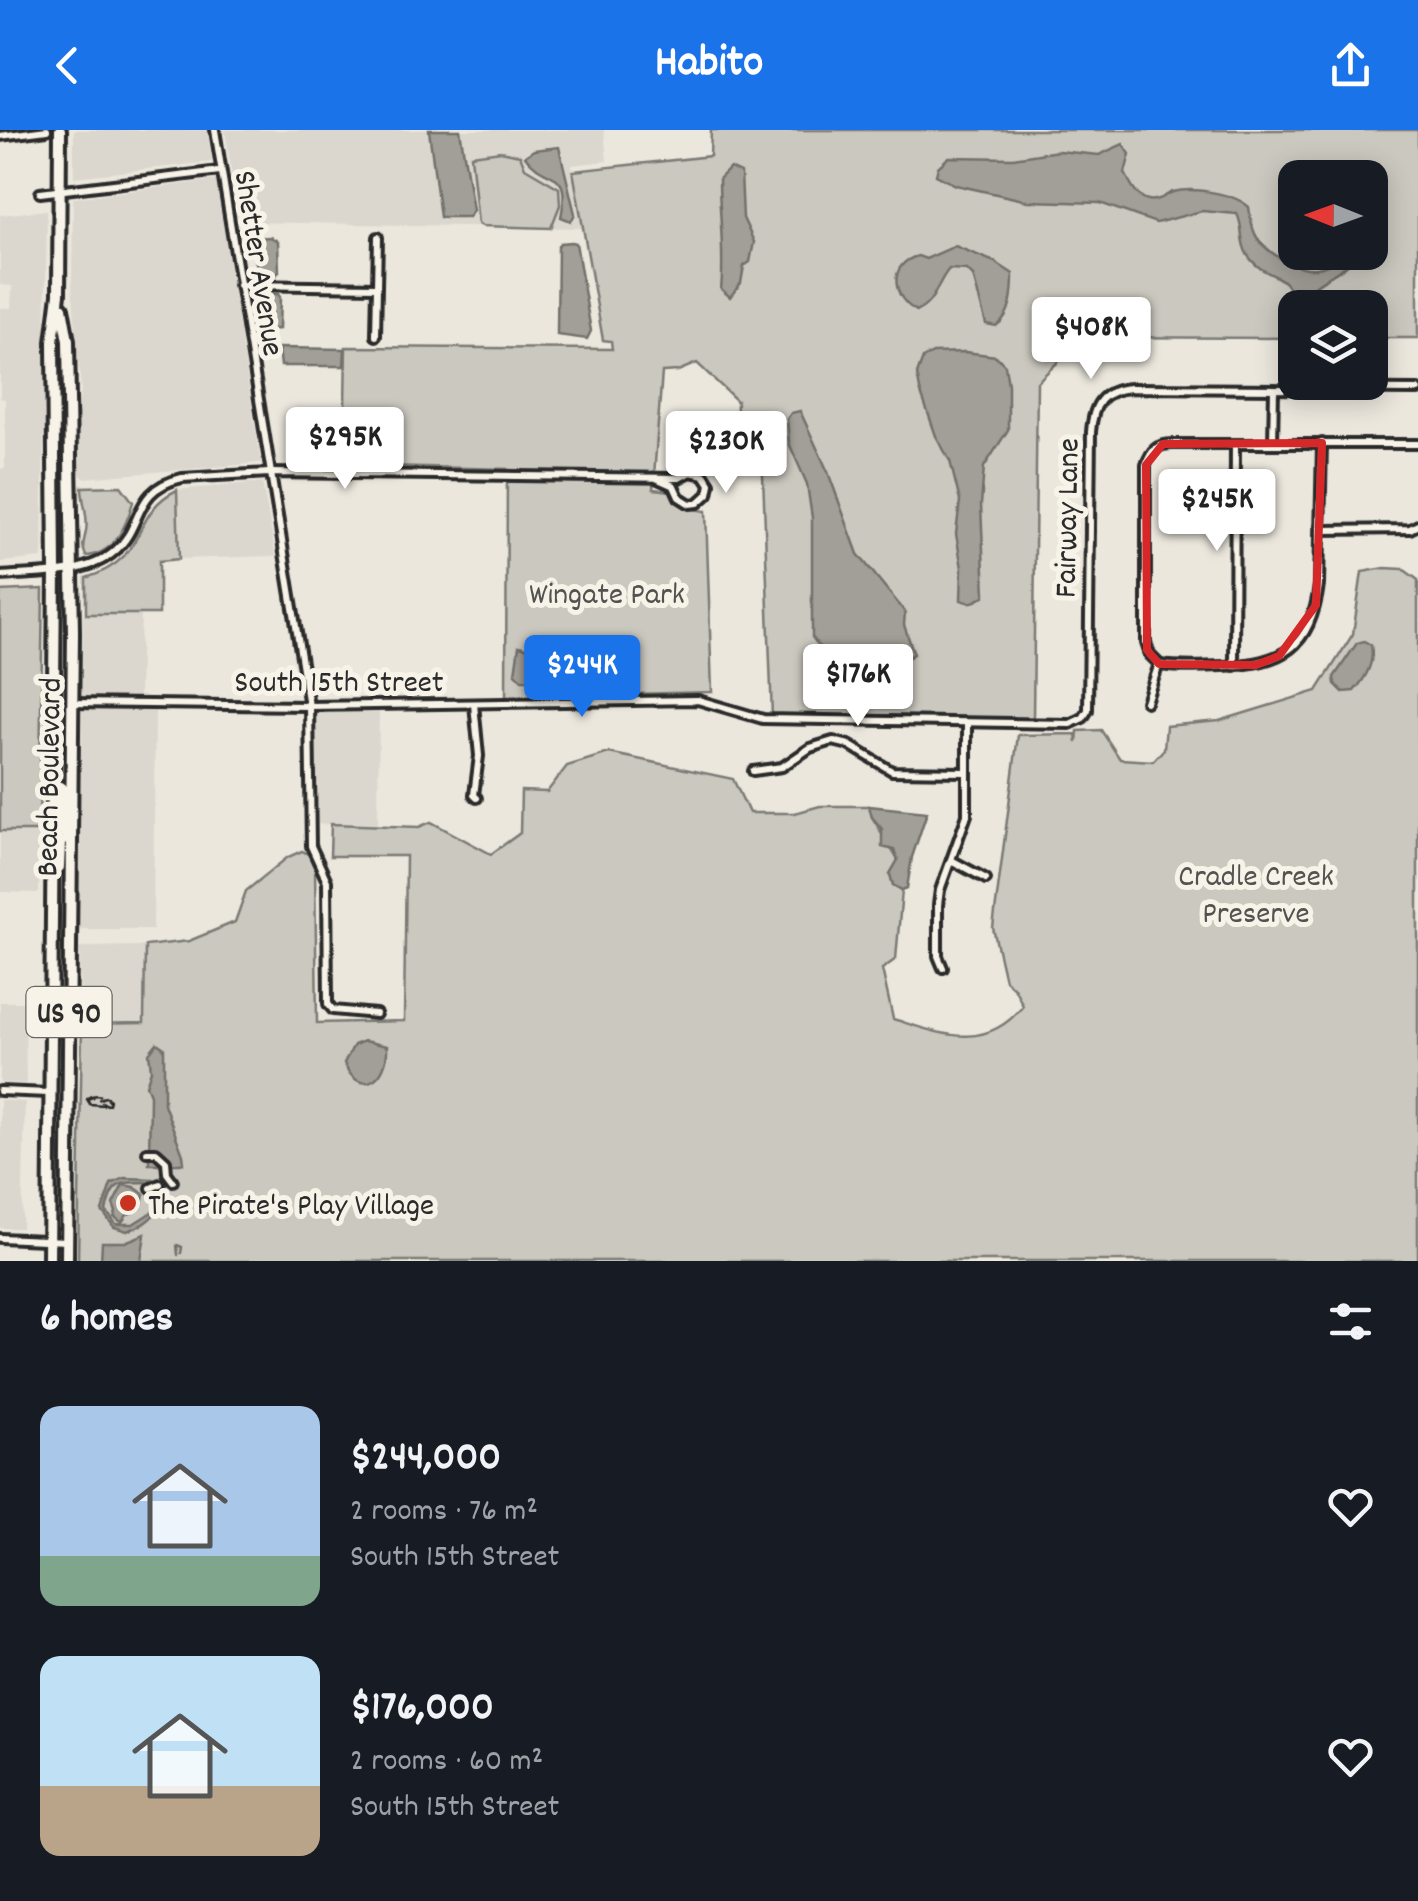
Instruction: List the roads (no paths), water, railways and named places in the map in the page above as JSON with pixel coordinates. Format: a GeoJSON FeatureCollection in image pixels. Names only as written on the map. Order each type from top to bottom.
{"type":"FeatureCollection","features":[{"type":"Feature","properties":{"kind":"highway","name":"US 90"},"geometry":{"type":"LineString","coordinates":[[49,1261],[53,342],[59,294],[60,130]]}},
{"type":"Feature","properties":{"kind":"highway","name":"Beach Boulevard"},"geometry":{"type":"LineString","coordinates":[[59,294],[68,341],[72,569],[67,1261]]}},
{"type":"Feature","properties":{"kind":"highway"},"geometry":{"type":"LineString","coordinates":[[53,784],[62,788],[63,831],[71,845]]}},
{"type":"Feature","properties":{"kind":"highway"},"geometry":{"type":"LineString","coordinates":[[53,836],[60,843],[58,922],[70,935]]}},
{"type":"Feature","properties":{"kind":"highway"},"geometry":{"type":"LineString","coordinates":[[52,932],[62,941],[62,1011],[70,1014]]}},
{"type":"Feature","properties":{"kind":"street"},"geometry":{"type":"LineString","coordinates":[[0,136],[48,130]]}},
{"type":"Feature","properties":{"kind":"street","name":"Shetter Avenue"},"geometry":{"type":"LineString","coordinates":[[215,130],[309,706],[311,846],[328,881],[328,1004],[333,1010],[376,1014]]}},
{"type":"Feature","properties":{"kind":"street"},"geometry":{"type":"LineString","coordinates":[[40,193],[220,171]]}},
{"type":"Feature","properties":{"kind":"street"},"geometry":{"type":"LineString","coordinates":[[376,336],[378,237]]}},
{"type":"Feature","properties":{"kind":"street"},"geometry":{"type":"LineString","coordinates":[[239,285],[376,287]]}},
{"type":"Feature","properties":{"kind":"street","name":"Fairway Lane"},"geometry":{"type":"LineString","coordinates":[[1082,720],[1088,710],[1091,432],[1097,403],[1105,394],[1131,388],[1418,390]]}},
{"type":"Feature","properties":{"kind":"street"},"geometry":{"type":"LineString","coordinates":[[1273,444],[1274,389]]}},
{"type":"Feature","properties":{"kind":"street"},"geometry":{"type":"LineString","coordinates":[[1322,443],[1316,606],[1296,642],[1268,662],[1234,666],[1159,664],[1150,656],[1146,643],[1146,465],[1152,450],[1163,444],[1322,443],[1418,444]]}},
{"type":"Feature","properties":{"kind":"street"},"geometry":{"type":"LineString","coordinates":[[1234,666],[1235,444]]}},
{"type":"Feature","properties":{"kind":"street"},"geometry":{"type":"LineString","coordinates":[[0,576],[72,569],[101,560],[115,552],[128,536],[144,502],[170,481],[269,473],[656,478],[679,478],[685,474],[704,475],[710,484],[708,494],[698,503],[690,504],[679,497],[670,483],[656,478]]}},
{"type":"Feature","properties":{"kind":"street"},"geometry":{"type":"LineString","coordinates":[[677,490],[685,474]]}},
{"type":"Feature","properties":{"kind":"street"},"geometry":{"type":"LineString","coordinates":[[1320,530],[1410,529],[1418,525]]}},
{"type":"Feature","properties":{"kind":"street"},"geometry":{"type":"LineString","coordinates":[[1146,702],[1159,664]]}},
{"type":"Feature","properties":{"kind":"street","name":"South 15th Street"},"geometry":{"type":"LineString","coordinates":[[72,703],[309,706],[698,700],[763,719],[967,724],[1070,724],[1082,720]]}},
{"type":"Feature","properties":{"kind":"street"},"geometry":{"type":"LineString","coordinates":[[474,704],[479,756],[474,795],[477,798]]}},
{"type":"Feature","properties":{"kind":"street"},"geometry":{"type":"LineString","coordinates":[[943,968],[938,956],[938,905],[966,814],[967,724]]}},
{"type":"Feature","properties":{"kind":"street"},"geometry":{"type":"LineString","coordinates":[[754,771],[782,767],[810,748],[833,741],[848,745],[892,772],[965,772]]}},
{"type":"Feature","properties":{"kind":"street"},"geometry":{"type":"LineString","coordinates":[[951,860],[986,880]]}},
{"type":"Feature","properties":{"kind":"street"},"geometry":{"type":"LineString","coordinates":[[0,1091],[50,1093]]}},
{"type":"Feature","properties":{"kind":"street"},"geometry":{"type":"LineString","coordinates":[[147,1152],[156,1152],[166,1162],[166,1173],[173,1181]]}},
{"type":"Feature","properties":{"kind":"street"},"geometry":{"type":"LineString","coordinates":[[152,1188],[160,1184]]}},
{"type":"Feature","properties":{"kind":"street"},"geometry":{"type":"LineString","coordinates":[[0,1238],[68,1241]]}},
{"type":"Feature","properties":{"kind":"waterway"},"geometry":{"type":"LineString","coordinates":[[178,1255],[177,1245],[182,1247],[181,1253]]}},
{"type":"Feature","properties":{"kind":"railway"},"geometry":{"type":"LineString","coordinates":[[104,1105],[87,1104],[86,1099],[95,1096],[105,1097],[108,1098],[110,1100],[109,1104],[107,1105],[93,1097],[87,1099],[90,1104],[94,1103],[98,1100],[100,1099],[102,1098],[105,1097],[107,1097],[109,1102],[104,1105]]}},
{"type":"Feature","properties":{"kind":"place","name":"The Pirate's Play Village"},"geometry":{"type":"Point","coordinates":[128,1203]}},
{"type":"Feature","properties":{"kind":"park label","name":"Wingate Park"},"geometry":{"type":"Point","coordinates":[607,592]}},
{"type":"Feature","properties":{"kind":"park label","name":"Cradle Creek Preserve"},"geometry":{"type":"Point","coordinates":[1256,892]}}]}
